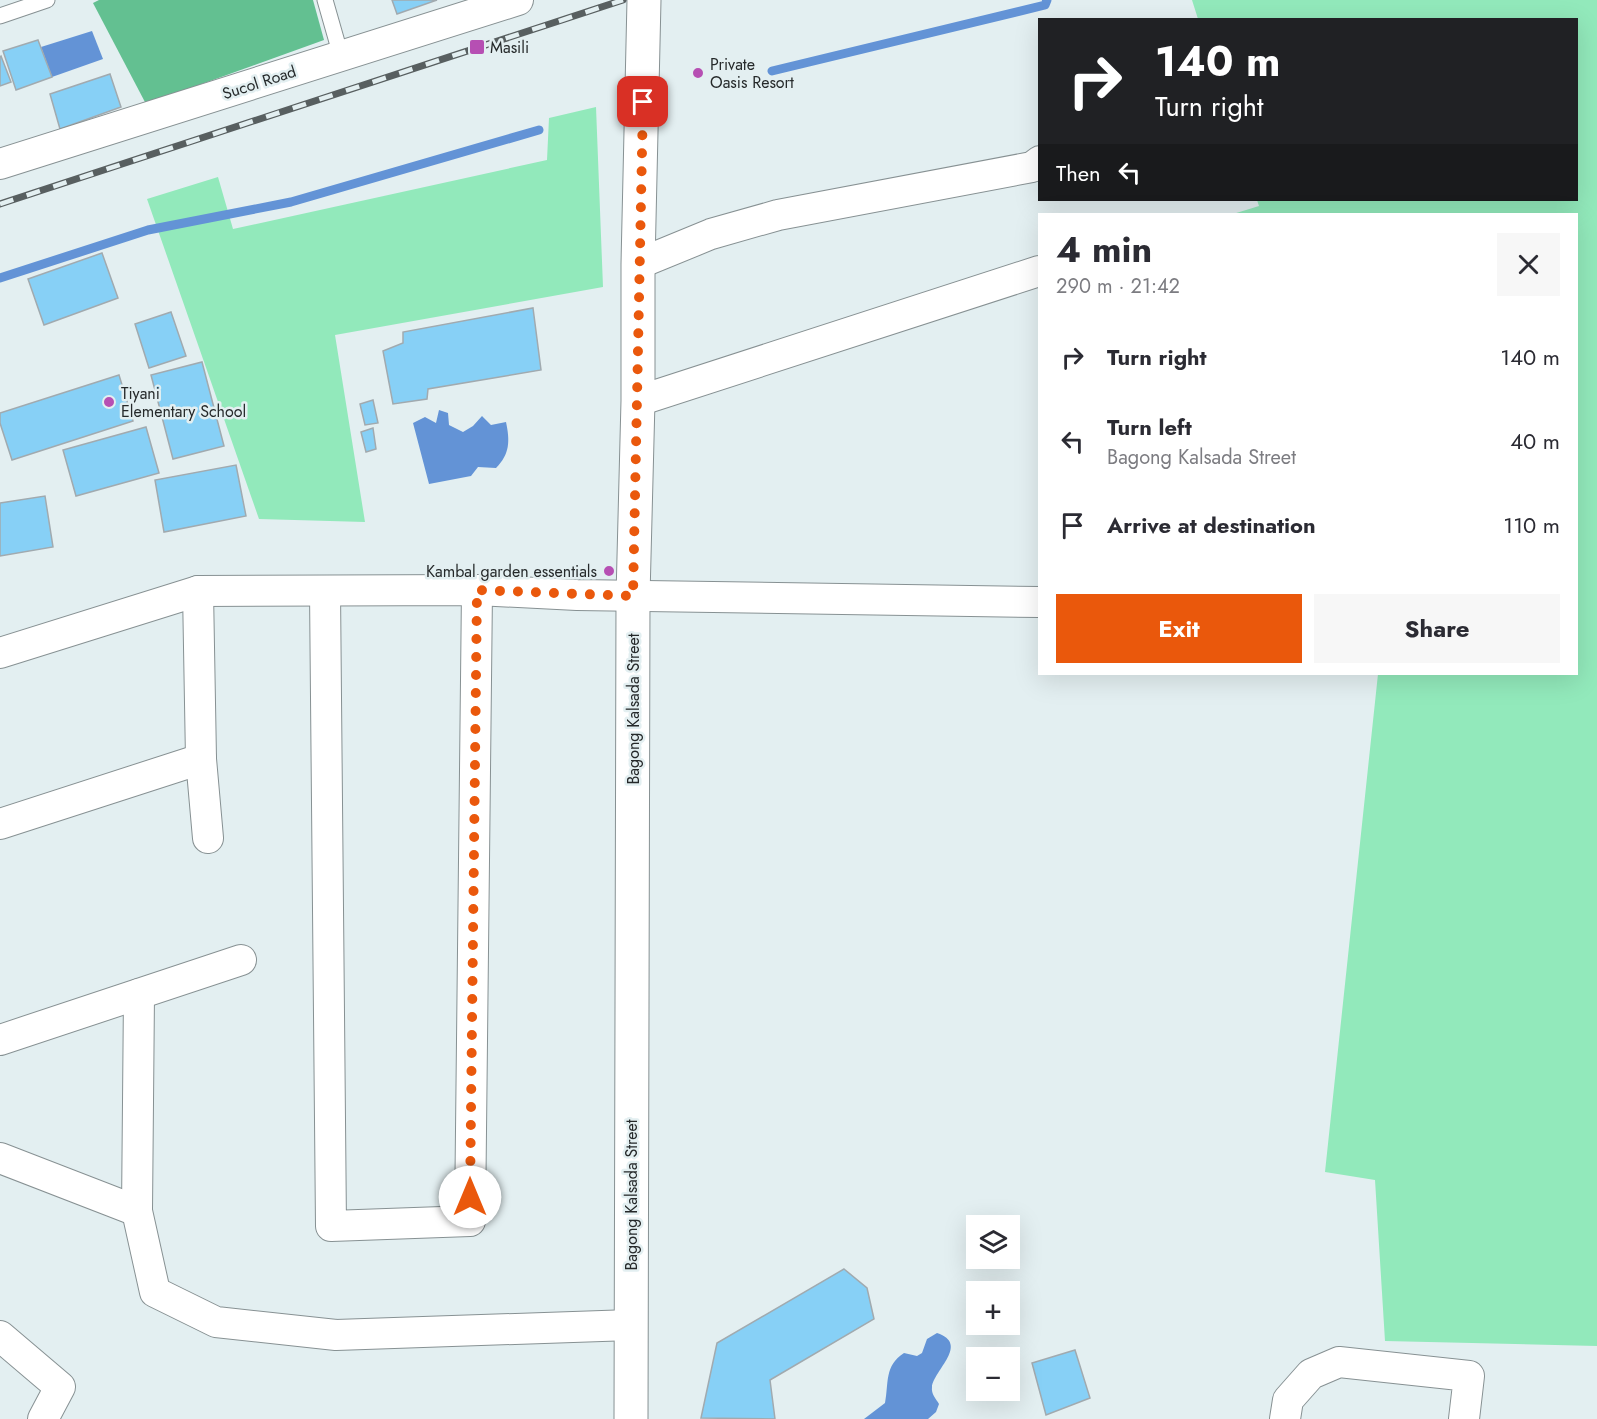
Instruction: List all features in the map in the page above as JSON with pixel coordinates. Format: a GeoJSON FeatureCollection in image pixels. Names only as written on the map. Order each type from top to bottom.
{"type":"FeatureCollection","features":[{"type":"Feature","properties":{"kind":"street","name":"Sucol Road"},"geometry":{"type":"LineString","coordinates":[[1,161],[518,0]]}},
{"type":"Feature","properties":{"kind":"street","name":"Bagong Kalsada Street"},"geometry":{"type":"LineString","coordinates":[[631,1419],[633,596],[639,401],[638,264],[644,0]]}},
{"type":"Feature","properties":{"kind":"street"},"geometry":{"type":"LineString","coordinates":[[638,264],[711,234],[778,215],[1032,167],[1038,162]]}},
{"type":"Feature","properties":{"kind":"street"},"geometry":{"type":"LineString","coordinates":[[639,401],[1038,271]]}},
{"type":"Feature","properties":{"kind":"street"},"geometry":{"type":"LineString","coordinates":[[325,591],[331,1226],[470,1221],[477,590]]}},
{"type":"Feature","properties":{"kind":"street"},"geometry":{"type":"LineString","coordinates":[[0,653],[198,591],[477,590],[633,596],[1038,602]]}},
{"type":"Feature","properties":{"kind":"street"},"geometry":{"type":"LineString","coordinates":[[198,591],[201,759],[208,838]]}},
{"type":"Feature","properties":{"kind":"street"},"geometry":{"type":"LineString","coordinates":[[0,824],[201,759]]}},
{"type":"Feature","properties":{"kind":"street"},"geometry":{"type":"LineString","coordinates":[[0,1040],[242,960]]}},
{"type":"Feature","properties":{"kind":"street"},"geometry":{"type":"LineString","coordinates":[[139,994],[137,1211],[155,1292],[216,1322],[336,1335],[631,1325]]}},
{"type":"Feature","properties":{"kind":"street"},"geometry":{"type":"LineString","coordinates":[[0,1158],[137,1211]]}},
{"type":"Feature","properties":{"kind":"street"},"geometry":{"type":"LineString","coordinates":[[0,1336],[60,1387],[43,1419]]}},
{"type":"Feature","properties":{"kind":"street"},"geometry":{"type":"LineString","coordinates":[[1285,1419],[1288,1400],[1311,1374],[1339,1362],[1469,1376],[1464,1419]]}},
{"type":"Feature","properties":{"kind":"lane"},"geometry":{"type":"LineString","coordinates":[[0,16],[47,0]]}},
{"type":"Feature","properties":{"kind":"lane"},"geometry":{"type":"LineString","coordinates":[[325,0],[341,56]]}},
{"type":"Feature","properties":{"kind":"green space"},"geometry":{"type":"Polygon","coordinates":[[[99,0],[313,0],[324,40],[146,104],[93,3],[99,0]]]}},
{"type":"Feature","properties":{"kind":"green space"},"geometry":{"type":"Polygon","coordinates":[[[1192,0],[1597,0],[1597,1346],[1385,1341],[1375,1180],[1325,1172],[1378,675],[1578,675],[1578,213],[1236,213],[1259,206],[1257,201],[1578,201],[1578,18],[1198,18],[1192,0]]]}},
{"type":"Feature","properties":{"kind":"green space"},"geometry":{"type":"Polygon","coordinates":[[[596,107],[603,287],[335,335],[365,522],[259,519],[147,199],[218,177],[233,229],[547,160],[549,118],[596,107]]]}},
{"type":"Feature","properties":{"kind":"water"},"geometry":{"type":"Polygon","coordinates":[[[92,31],[103,59],[52,77],[41,47],[92,31]]]}},
{"type":"Feature","properties":{"kind":"water"},"geometry":{"type":"Polygon","coordinates":[[[439,410],[448,413],[449,425],[463,432],[473,426],[482,416],[491,425],[506,422],[508,447],[501,463],[496,468],[478,467],[471,476],[429,484],[413,423],[425,417],[436,423],[439,410]]]}},
{"type":"Feature","properties":{"kind":"water"},"geometry":{"type":"Polygon","coordinates":[[[937,1333],[946,1338],[950,1344],[950,1350],[932,1387],[939,1404],[936,1412],[928,1419],[864,1419],[885,1403],[888,1375],[893,1363],[904,1353],[917,1356],[922,1353],[927,1339],[937,1333]]]}},
{"type":"Feature","properties":{"kind":"building"},"geometry":{"type":"Polygon","coordinates":[[[392,0],[437,0],[397,14],[392,0]]]}},
{"type":"Feature","properties":{"kind":"building"},"geometry":{"type":"Polygon","coordinates":[[[38,40],[52,77],[16,90],[3,51],[38,40]]]}},
{"type":"Feature","properties":{"kind":"building"},"geometry":{"type":"Polygon","coordinates":[[[0,57],[11,82],[0,86],[0,57]]]}},
{"type":"Feature","properties":{"kind":"building"},"geometry":{"type":"Polygon","coordinates":[[[110,74],[121,107],[60,129],[50,94],[110,74]]]}},
{"type":"Feature","properties":{"kind":"building"},"geometry":{"type":"Polygon","coordinates":[[[102,253],[118,298],[44,325],[28,279],[102,253]]]}},
{"type":"Feature","properties":{"kind":"building"},"geometry":{"type":"Polygon","coordinates":[[[533,308],[541,370],[428,389],[427,399],[393,404],[383,351],[403,343],[403,332],[533,308]]]}},
{"type":"Feature","properties":{"kind":"building"},"geometry":{"type":"Polygon","coordinates":[[[171,312],[186,356],[149,368],[135,324],[171,312]]]}},
{"type":"Feature","properties":{"kind":"building"},"geometry":{"type":"Polygon","coordinates":[[[202,362],[224,446],[173,459],[151,375],[202,362]]]}},
{"type":"Feature","properties":{"kind":"building"},"geometry":{"type":"Polygon","coordinates":[[[119,375],[133,421],[12,460],[0,423],[0,413],[119,375]]]}},
{"type":"Feature","properties":{"kind":"building"},"geometry":{"type":"Polygon","coordinates":[[[373,400],[378,423],[365,425],[360,404],[373,400]]]}},
{"type":"Feature","properties":{"kind":"building"},"geometry":{"type":"Polygon","coordinates":[[[146,427],[159,473],[76,496],[63,450],[146,427]]]}},
{"type":"Feature","properties":{"kind":"building"},"geometry":{"type":"Polygon","coordinates":[[[373,428],[376,449],[366,452],[361,432],[373,428]]]}},
{"type":"Feature","properties":{"kind":"building"},"geometry":{"type":"Polygon","coordinates":[[[236,465],[246,516],[164,532],[155,480],[236,465]]]}},
{"type":"Feature","properties":{"kind":"building"},"geometry":{"type":"Polygon","coordinates":[[[45,496],[53,547],[0,556],[0,503],[45,496]]]}},
{"type":"Feature","properties":{"kind":"building"},"geometry":{"type":"Polygon","coordinates":[[[844,1269],[867,1288],[874,1319],[770,1380],[775,1419],[701,1418],[717,1343],[844,1269]]]}},
{"type":"Feature","properties":{"kind":"building"},"geometry":{"type":"Polygon","coordinates":[[[1075,1350],[1090,1398],[1046,1415],[1032,1363],[1075,1350]]]}},
{"type":"Feature","properties":{"kind":"waterway"},"geometry":{"type":"LineString","coordinates":[[772,71],[1045,5],[1047,0]]}},
{"type":"Feature","properties":{"kind":"waterway"},"geometry":{"type":"LineString","coordinates":[[0,278],[148,230],[291,202],[539,130]]}},
{"type":"Feature","properties":{"kind":"railway"},"geometry":{"type":"LineString","coordinates":[[0,204],[623,0]]}},
{"type":"Feature","properties":{"kind":"place","name":"Masili"},"geometry":{"type":"Point","coordinates":[477,47]}},
{"type":"Feature","properties":{"kind":"place","name":"Private Oasis Resort"},"geometry":{"type":"Point","coordinates":[698,73]}},
{"type":"Feature","properties":{"kind":"place","name":"Tiyani Elementary School"},"geometry":{"type":"Point","coordinates":[109,402]}},
{"type":"Feature","properties":{"kind":"place","name":"Kambal garden essentials"},"geometry":{"type":"Point","coordinates":[609,571]}},
{"type":"Feature","properties":{"kind":"route"},"geometry":{"type":"LineString","coordinates":[[470,1197],[477,590],[633,596],[639,401],[638,264],[643,102]]}}]}
